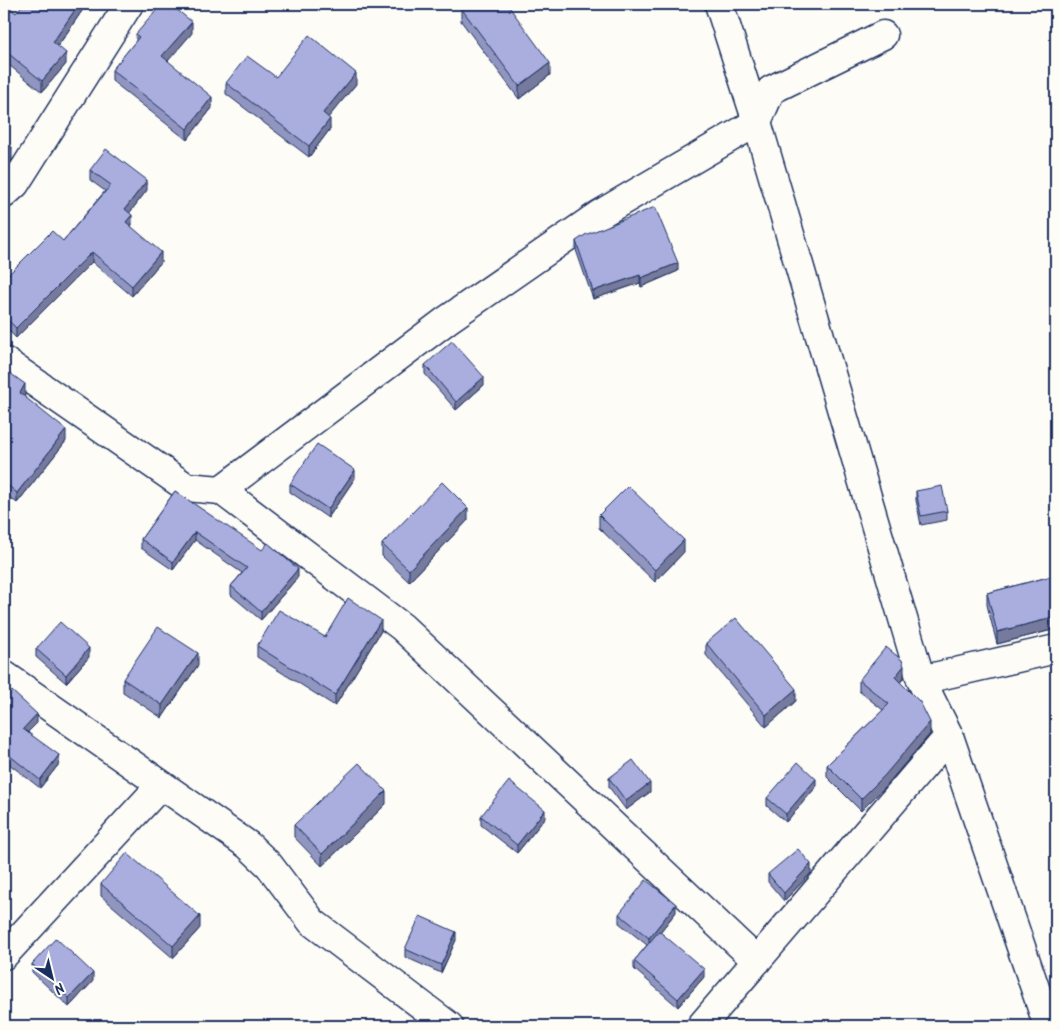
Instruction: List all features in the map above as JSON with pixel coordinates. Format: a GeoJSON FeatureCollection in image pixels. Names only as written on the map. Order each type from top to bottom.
{"type":"FeatureCollection","features":[{"type":"Feature","properties":{"kind":"street"},"geometry":{"type":"LineString","coordinates":[[4,194],[15,184],[129,4]]}},
{"type":"Feature","properties":{"kind":"street"},"geometry":{"type":"LineString","coordinates":[[719,4],[757,122],[921,680],[949,736],[1048,1026]]}},
{"type":"Feature","properties":{"kind":"street"},"geometry":{"type":"LineString","coordinates":[[221,490],[447,320],[592,220],[757,122],[771,90],[883,35]]}},
{"type":"Feature","properties":{"kind":"street"},"geometry":{"type":"LineString","coordinates":[[4,361],[186,487],[221,490],[402,627],[757,961]]}},
{"type":"Feature","properties":{"kind":"street"},"geometry":{"type":"LineString","coordinates":[[921,680],[1056,649]]}},
{"type":"Feature","properties":{"kind":"street"},"geometry":{"type":"LineString","coordinates":[[4,675],[248,845],[269,865],[312,922],[449,1026]]}},
{"type":"Feature","properties":{"kind":"street"},"geometry":{"type":"LineString","coordinates":[[701,1026],[949,736]]}},
{"type":"Feature","properties":{"kind":"street"},"geometry":{"type":"LineString","coordinates":[[4,955],[161,785]]}},
{"type":"Feature","properties":{"kind":"building"},"geometry":{"type":"Polygon","coordinates":[[[4,4],[16,13],[23,4],[79,4],[53,42],[66,53],[42,81],[4,50],[4,4]]]}},
{"type":"Feature","properties":{"kind":"building"},"geometry":{"type":"Polygon","coordinates":[[[162,4],[170,4],[192,22],[162,56],[212,97],[187,129],[112,70],[139,37],[136,34],[162,4]]]}},
{"type":"Feature","properties":{"kind":"building"},"geometry":{"type":"Polygon","coordinates":[[[467,4],[507,4],[550,63],[519,86],[461,8],[467,4]]]}},
{"type":"Feature","properties":{"kind":"building"},"geometry":{"type":"Polygon","coordinates":[[[309,35],[356,73],[323,113],[330,119],[309,146],[226,83],[247,56],[276,77],[309,35]]]}},
{"type":"Feature","properties":{"kind":"building"},"geometry":{"type":"Polygon","coordinates":[[[4,140],[12,147],[4,157],[4,140]]]}},
{"type":"Feature","properties":{"kind":"building"},"geometry":{"type":"Polygon","coordinates":[[[106,149],[147,180],[125,209],[132,215],[126,222],[161,252],[132,286],[92,252],[16,328],[4,316],[4,279],[52,231],[63,241],[111,185],[90,170],[106,149]]]}},
{"type":"Feature","properties":{"kind":"building"},"geometry":{"type":"Polygon","coordinates":[[[655,207],[678,263],[641,278],[640,275],[593,291],[576,241],[585,235],[655,207]]]}},
{"type":"Feature","properties":{"kind":"building"},"geometry":{"type":"Polygon","coordinates":[[[452,341],[484,377],[456,402],[425,365],[452,341]]]}},
{"type":"Feature","properties":{"kind":"building"},"geometry":{"type":"Polygon","coordinates":[[[7,371],[25,384],[20,393],[66,430],[17,493],[4,482],[4,376],[7,371]]]}},
{"type":"Feature","properties":{"kind":"building"},"geometry":{"type":"Polygon","coordinates":[[[317,444],[355,470],[328,509],[290,484],[317,444]]]}},
{"type":"Feature","properties":{"kind":"building"},"geometry":{"type":"Polygon","coordinates":[[[442,482],[468,508],[409,570],[382,544],[442,482]]]}},
{"type":"Feature","properties":{"kind":"building"},"geometry":{"type":"Polygon","coordinates":[[[628,486],[684,540],[655,570],[599,515],[628,486]]]}},
{"type":"Feature","properties":{"kind":"building"},"geometry":{"type":"Polygon","coordinates":[[[942,486],[947,511],[921,516],[916,491],[942,486]]]}},
{"type":"Feature","properties":{"kind":"building"},"geometry":{"type":"Polygon","coordinates":[[[175,491],[262,550],[268,543],[298,569],[261,612],[231,586],[247,568],[195,532],[173,562],[141,539],[175,491]]]}},
{"type":"Feature","properties":{"kind":"building"},"geometry":{"type":"Polygon","coordinates":[[[1056,575],[1056,617],[997,632],[987,593],[1056,575]]]}},
{"type":"Feature","properties":{"kind":"building"},"geometry":{"type":"Polygon","coordinates":[[[348,598],[381,620],[335,695],[257,646],[279,610],[325,637],[348,598]]]}},
{"type":"Feature","properties":{"kind":"building"},"geometry":{"type":"Polygon","coordinates":[[[736,618],[796,689],[766,715],[706,643],[736,618]]]}},
{"type":"Feature","properties":{"kind":"building"},"geometry":{"type":"Polygon","coordinates":[[[60,622],[89,648],[66,675],[36,649],[60,622]]]}},
{"type":"Feature","properties":{"kind":"building"},"geometry":{"type":"Polygon","coordinates":[[[158,627],[198,653],[162,705],[123,679],[158,627]]]}},
{"type":"Feature","properties":{"kind":"building"},"geometry":{"type":"Polygon","coordinates":[[[886,647],[902,660],[904,666],[895,677],[920,702],[930,722],[885,775],[861,799],[827,765],[889,704],[859,680],[886,647]]]}},
{"type":"Feature","properties":{"kind":"building"},"geometry":{"type":"Polygon","coordinates":[[[12,691],[37,714],[23,729],[59,755],[40,780],[4,751],[4,700],[12,691]]]}},
{"type":"Feature","properties":{"kind":"building"},"geometry":{"type":"Polygon","coordinates":[[[633,760],[650,783],[626,801],[609,778],[633,760]]]}},
{"type":"Feature","properties":{"kind":"building"},"geometry":{"type":"Polygon","coordinates":[[[798,762],[816,779],[786,814],[767,798],[798,762]]]}},
{"type":"Feature","properties":{"kind":"building"},"geometry":{"type":"Polygon","coordinates":[[[359,763],[386,791],[322,854],[294,825],[359,763]]]}},
{"type":"Feature","properties":{"kind":"building"},"geometry":{"type":"Polygon","coordinates":[[[509,781],[545,810],[517,845],[481,816],[509,781]]]}},
{"type":"Feature","properties":{"kind":"building"},"geometry":{"type":"Polygon","coordinates":[[[798,849],[811,864],[784,893],[768,874],[798,849]]]}},
{"type":"Feature","properties":{"kind":"building"},"geometry":{"type":"Polygon","coordinates":[[[127,853],[200,916],[173,946],[101,884],[127,853]]]}},
{"type":"Feature","properties":{"kind":"building"},"geometry":{"type":"Polygon","coordinates":[[[646,880],[676,904],[649,938],[619,914],[646,880]]]}},
{"type":"Feature","properties":{"kind":"building"},"geometry":{"type":"Polygon","coordinates":[[[420,916],[456,932],[441,965],[405,949],[420,916]]]}},
{"type":"Feature","properties":{"kind":"building"},"geometry":{"type":"Polygon","coordinates":[[[659,931],[704,969],[678,999],[634,961],[659,931]]]}},
{"type":"Feature","properties":{"kind":"building"},"geometry":{"type":"Polygon","coordinates":[[[56,938],[93,973],[69,998],[32,964],[56,938]]]}}]}
